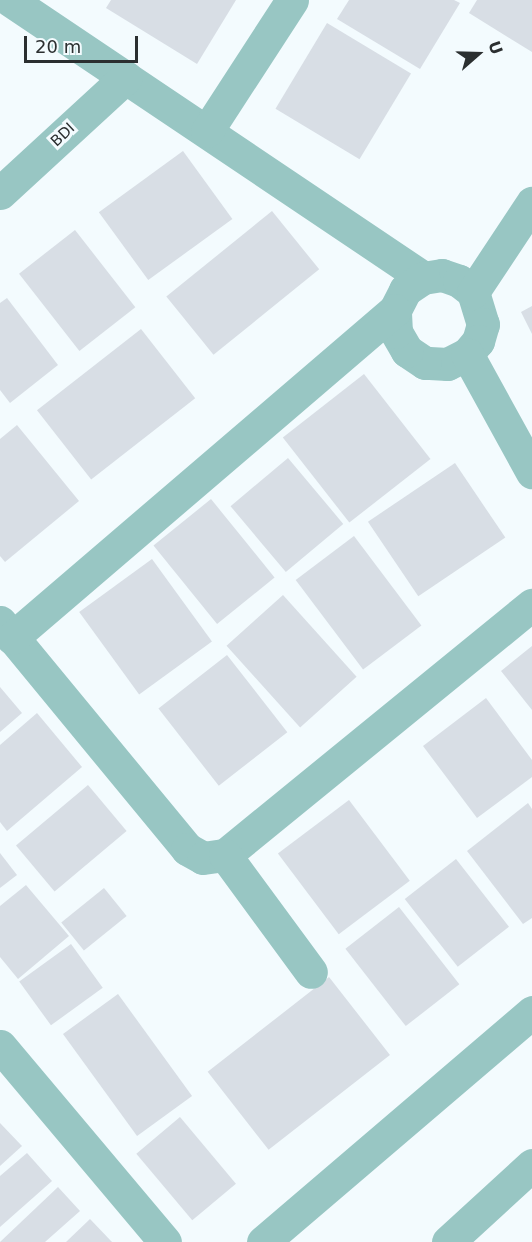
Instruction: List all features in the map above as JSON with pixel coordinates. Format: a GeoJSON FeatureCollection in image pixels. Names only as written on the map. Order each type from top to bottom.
{"type":"FeatureCollection","features":[{"type":"Feature","properties":{"kind":"street"},"geometry":{"type":"LineString","coordinates":[[10,0],[423,278]]}},
{"type":"Feature","properties":{"kind":"street"},"geometry":{"type":"LineString","coordinates":[[207,131],[292,0]]}},
{"type":"Feature","properties":{"kind":"street","name":"BDI"},"geometry":{"type":"LineString","coordinates":[[0,193],[126,77]]}},
{"type":"Feature","properties":{"kind":"street"},"geometry":{"type":"LineString","coordinates":[[473,292],[532,203]]}},
{"type":"Feature","properties":{"kind":"street"},"geometry":{"type":"LineString","coordinates":[[395,310],[396,332],[407,351],[425,363],[447,364],[467,354],[478,341],[483,324],[473,292],[459,280],[442,275],[423,278],[405,290],[395,310],[6,630],[187,849],[203,858],[225,855],[532,605]]}},
{"type":"Feature","properties":{"kind":"street"},"geometry":{"type":"LineString","coordinates":[[467,354],[532,472]]}},
{"type":"Feature","properties":{"kind":"street"},"geometry":{"type":"LineString","coordinates":[[225,855],[311,972]]}},
{"type":"Feature","properties":{"kind":"street"},"geometry":{"type":"LineString","coordinates":[[263,1242],[532,1012]]}},
{"type":"Feature","properties":{"kind":"street"},"geometry":{"type":"LineString","coordinates":[[0,1047],[165,1242]]}},
{"type":"Feature","properties":{"kind":"street"},"geometry":{"type":"LineString","coordinates":[[448,1242],[532,1165]]}},
{"type":"Feature","properties":{"kind":"building"},"geometry":{"type":"Polygon","coordinates":[[[111,0],[236,0],[197,64],[106,8],[111,0]]]}},
{"type":"Feature","properties":{"kind":"building"},"geometry":{"type":"Polygon","coordinates":[[[349,0],[454,0],[460,3],[420,69],[337,19],[349,0]]]}},
{"type":"Feature","properties":{"kind":"building"},"geometry":{"type":"Polygon","coordinates":[[[477,0],[532,0],[532,52],[469,13],[477,0]]]}},
{"type":"Feature","properties":{"kind":"building"},"geometry":{"type":"Polygon","coordinates":[[[327,23],[411,73],[359,159],[275,109],[327,23]]]}},
{"type":"Feature","properties":{"kind":"building"},"geometry":{"type":"Polygon","coordinates":[[[183,151],[232,219],[148,280],[99,212],[183,151]]]}},
{"type":"Feature","properties":{"kind":"building"},"geometry":{"type":"Polygon","coordinates":[[[272,211],[319,269],[214,355],[166,297],[272,211]]]}},
{"type":"Feature","properties":{"kind":"building"},"geometry":{"type":"Polygon","coordinates":[[[75,230],[135,307],[79,351],[19,274],[75,230]]]}},
{"type":"Feature","properties":{"kind":"building"},"geometry":{"type":"Polygon","coordinates":[[[7,298],[58,365],[10,403],[0,390],[0,303],[7,298]]]}},
{"type":"Feature","properties":{"kind":"building"},"geometry":{"type":"Polygon","coordinates":[[[532,306],[532,334],[521,312],[532,306]]]}},
{"type":"Feature","properties":{"kind":"building"},"geometry":{"type":"Polygon","coordinates":[[[141,329],[195,398],[91,480],[37,410],[141,329]]]}},
{"type":"Feature","properties":{"kind":"building"},"geometry":{"type":"Polygon","coordinates":[[[364,374],[430,459],[349,523],[283,437],[364,374]]]}},
{"type":"Feature","properties":{"kind":"building"},"geometry":{"type":"Polygon","coordinates":[[[17,425],[79,501],[5,562],[0,556],[0,439],[17,425]]]}},
{"type":"Feature","properties":{"kind":"building"},"geometry":{"type":"Polygon","coordinates":[[[288,458],[343,524],[286,572],[231,506],[288,458]]]}},
{"type":"Feature","properties":{"kind":"building"},"geometry":{"type":"Polygon","coordinates":[[[455,463],[505,538],[418,596],[368,522],[455,463]]]}},
{"type":"Feature","properties":{"kind":"building"},"geometry":{"type":"Polygon","coordinates":[[[211,499],[275,577],[217,624],[153,546],[211,499]]]}},
{"type":"Feature","properties":{"kind":"building"},"geometry":{"type":"Polygon","coordinates":[[[354,536],[421,625],[363,669],[296,580],[354,536]]]}},
{"type":"Feature","properties":{"kind":"building"},"geometry":{"type":"Polygon","coordinates":[[[152,559],[212,642],[139,694],[79,612],[152,559]]]}},
{"type":"Feature","properties":{"kind":"building"},"geometry":{"type":"Polygon","coordinates":[[[283,595],[357,677],[300,728],[227,646],[283,595]]]}},
{"type":"Feature","properties":{"kind":"building"},"geometry":{"type":"Polygon","coordinates":[[[532,646],[532,710],[501,671],[532,646]]]}},
{"type":"Feature","properties":{"kind":"building"},"geometry":{"type":"Polygon","coordinates":[[[227,655],[287,732],[219,786],[158,709],[227,655]]]}},
{"type":"Feature","properties":{"kind":"building"},"geometry":{"type":"Polygon","coordinates":[[[0,687],[22,713],[0,732],[0,687]]]}},
{"type":"Feature","properties":{"kind":"building"},"geometry":{"type":"Polygon","coordinates":[[[486,698],[532,760],[532,777],[477,818],[423,746],[486,698]]]}},
{"type":"Feature","properties":{"kind":"building"},"geometry":{"type":"Polygon","coordinates":[[[37,713],[82,767],[7,831],[0,822],[0,745],[37,713]]]}},
{"type":"Feature","properties":{"kind":"building"},"geometry":{"type":"Polygon","coordinates":[[[88,785],[127,831],[55,891],[16,845],[88,785]]]}},
{"type":"Feature","properties":{"kind":"building"},"geometry":{"type":"Polygon","coordinates":[[[349,800],[410,881],[339,934],[278,854],[349,800]]]}},
{"type":"Feature","properties":{"kind":"building"},"geometry":{"type":"Polygon","coordinates":[[[528,803],[532,809],[532,918],[523,924],[467,851],[528,803]]]}},
{"type":"Feature","properties":{"kind":"building"},"geometry":{"type":"Polygon","coordinates":[[[0,853],[17,875],[0,888],[0,853]]]}},
{"type":"Feature","properties":{"kind":"building"},"geometry":{"type":"Polygon","coordinates":[[[456,859],[509,927],[458,967],[405,899],[456,859]]]}},
{"type":"Feature","properties":{"kind":"building"},"geometry":{"type":"Polygon","coordinates":[[[26,885],[69,936],[18,979],[0,957],[0,906],[26,885]]]}},
{"type":"Feature","properties":{"kind":"building"},"geometry":{"type":"Polygon","coordinates":[[[104,888],[127,916],[84,951],[61,923],[104,888]]]}},
{"type":"Feature","properties":{"kind":"building"},"geometry":{"type":"Polygon","coordinates":[[[399,907],[459,984],[406,1026],[345,949],[399,907]]]}},
{"type":"Feature","properties":{"kind":"building"},"geometry":{"type":"Polygon","coordinates":[[[71,944],[103,988],[51,1025],[19,982],[71,944]]]}},
{"type":"Feature","properties":{"kind":"building"},"geometry":{"type":"Polygon","coordinates":[[[329,977],[390,1055],[269,1150],[208,1072],[329,977]]]}},
{"type":"Feature","properties":{"kind":"building"},"geometry":{"type":"Polygon","coordinates":[[[118,994],[192,1096],[137,1136],[63,1034],[118,994]]]}},
{"type":"Feature","properties":{"kind":"building"},"geometry":{"type":"Polygon","coordinates":[[[180,1117],[236,1184],[192,1220],[136,1154],[180,1117]]]}},
{"type":"Feature","properties":{"kind":"building"},"geometry":{"type":"Polygon","coordinates":[[[0,1123],[22,1146],[0,1166],[0,1123]]]}},
{"type":"Feature","properties":{"kind":"building"},"geometry":{"type":"Polygon","coordinates":[[[27,1153],[52,1181],[0,1227],[0,1176],[27,1153]]]}},
{"type":"Feature","properties":{"kind":"building"},"geometry":{"type":"Polygon","coordinates":[[[58,1187],[80,1211],[45,1242],[0,1242],[58,1187]]]}},
{"type":"Feature","properties":{"kind":"building"},"geometry":{"type":"Polygon","coordinates":[[[90,1219],[112,1242],[66,1242],[90,1219]]]}}]}
